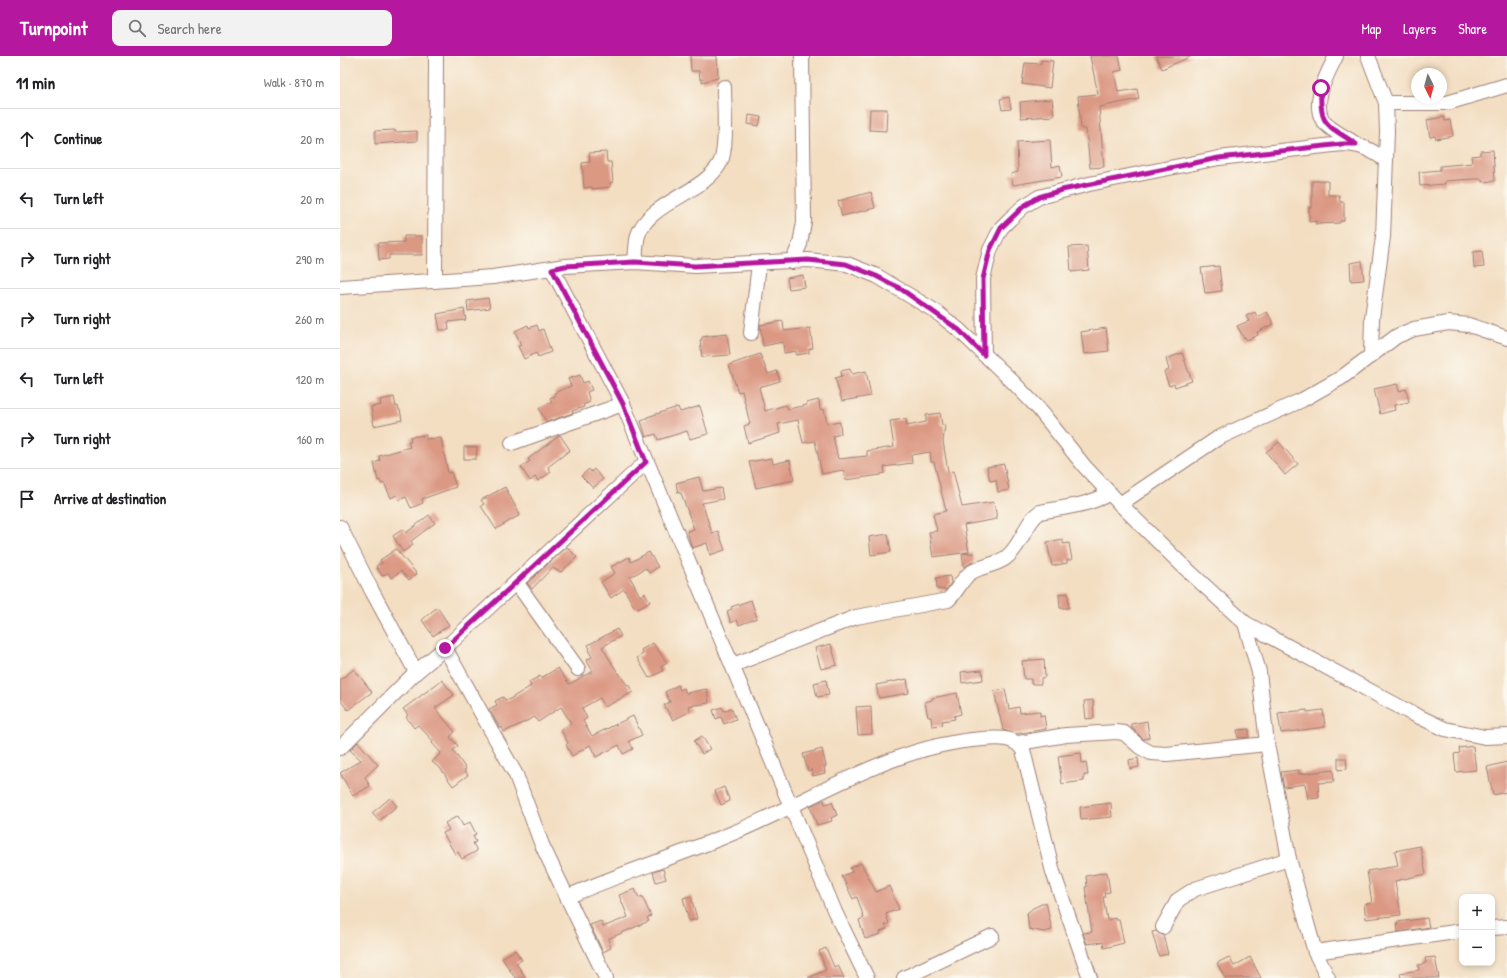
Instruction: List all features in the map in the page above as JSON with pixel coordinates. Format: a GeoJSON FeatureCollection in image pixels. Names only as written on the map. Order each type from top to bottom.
{"type":"FeatureCollection","features":[{"type":"Feature","properties":{"kind":"street"},"geometry":{"type":"LineString","coordinates":[[435,281],[436,56]]}},
{"type":"Feature","properties":{"kind":"street"},"geometry":{"type":"LineString","coordinates":[[792,262],[800,244],[804,222],[802,56]]}},
{"type":"Feature","properties":{"kind":"street"},"geometry":{"type":"LineString","coordinates":[[1336,56],[1321,88],[1320,110],[1324,121],[1356,144]]}},
{"type":"Feature","properties":{"kind":"street"},"geometry":{"type":"LineString","coordinates":[[1366,57],[1386,103],[1386,160],[1383,237],[1372,318],[1371,356]]}},
{"type":"Feature","properties":{"kind":"street"},"geometry":{"type":"LineString","coordinates":[[1386,103],[1447,103],[1507,85]]}},
{"type":"Feature","properties":{"kind":"street"},"geometry":{"type":"LineString","coordinates":[[635,262],[638,235],[643,225],[655,214],[714,172],[721,162],[724,151],[724,87]]}},
{"type":"Feature","properties":{"kind":"street"},"geometry":{"type":"LineString","coordinates":[[984,355],[983,279],[990,250],[1001,228],[1024,206],[1039,197],[1088,184],[1219,158],[1342,144],[1356,144],[1367,147],[1386,160]]}},
{"type":"Feature","properties":{"kind":"street"},"geometry":{"type":"LineString","coordinates":[[340,287],[493,277],[565,266],[635,262],[695,266],[759,264],[808,260],[846,264],[876,276],[935,312],[959,330],[1038,408],[1085,467],[1120,504],[1181,564],[1245,623],[1409,712],[1445,729],[1484,737],[1507,736]]}},
{"type":"Feature","properties":{"kind":"street"},"geometry":{"type":"LineString","coordinates":[[751,333],[759,264]]}},
{"type":"Feature","properties":{"kind":"street"},"geometry":{"type":"LineString","coordinates":[[552,269],[623,404],[835,912],[867,978]]}},
{"type":"Feature","properties":{"kind":"street"},"geometry":{"type":"LineString","coordinates":[[1120,504],[1218,438],[1302,400],[1340,378],[1398,336],[1414,329],[1448,323],[1469,326],[1507,338]]}},
{"type":"Feature","properties":{"kind":"street"},"geometry":{"type":"LineString","coordinates":[[512,443],[623,404]]}},
{"type":"Feature","properties":{"kind":"street"},"geometry":{"type":"LineString","coordinates":[[340,748],[416,672],[445,648],[646,462]]}},
{"type":"Feature","properties":{"kind":"street"},"geometry":{"type":"LineString","coordinates":[[733,665],[856,617],[948,600],[956,593],[965,578],[971,573],[992,566],[1009,555],[1022,539],[1034,516],[1040,512],[1084,504],[1110,493]]}},
{"type":"Feature","properties":{"kind":"street"},"geometry":{"type":"LineString","coordinates":[[340,527],[372,591],[416,672]]}},
{"type":"Feature","properties":{"kind":"street"},"geometry":{"type":"LineString","coordinates":[[516,582],[578,669]]}},
{"type":"Feature","properties":{"kind":"street"},"geometry":{"type":"LineString","coordinates":[[1245,623],[1259,672],[1267,744],[1289,859],[1315,952],[1328,978]]}},
{"type":"Feature","properties":{"kind":"street"},"geometry":{"type":"LineString","coordinates":[[445,648],[516,775],[542,845],[606,978]]}},
{"type":"Feature","properties":{"kind":"street"},"geometry":{"type":"LineString","coordinates":[[1019,743],[1066,735],[1117,732],[1124,733],[1140,747],[1150,753],[1167,754],[1267,744]]}},
{"type":"Feature","properties":{"kind":"street"},"geometry":{"type":"LineString","coordinates":[[567,897],[613,877],[734,833],[792,807],[878,764],[909,753],[952,742],[997,738],[1011,739],[1019,743],[1023,750],[1053,872],[1090,978]]}},
{"type":"Feature","properties":{"kind":"street"},"geometry":{"type":"LineString","coordinates":[[1164,927],[1178,900],[1185,894],[1195,889],[1289,859]]}},
{"type":"Feature","properties":{"kind":"street"},"geometry":{"type":"LineString","coordinates":[[1495,928],[1507,927]]}},
{"type":"Feature","properties":{"kind":"street"},"geometry":{"type":"LineString","coordinates":[[1315,952],[1459,931]]}},
{"type":"Feature","properties":{"kind":"street"},"geometry":{"type":"LineString","coordinates":[[904,978],[992,936]]}},
{"type":"Feature","properties":{"kind":"building"},"geometry":{"type":"Polygon","coordinates":[[[690,56],[717,56],[718,78],[702,82],[699,71],[691,71],[690,56]]]}},
{"type":"Feature","properties":{"kind":"building"},"geometry":{"type":"Polygon","coordinates":[[[1090,56],[1119,56],[1122,70],[1114,72],[1118,92],[1137,89],[1139,99],[1099,107],[1104,167],[1090,168],[1086,129],[1081,129],[1078,96],[1098,94],[1090,56]]]}},
{"type":"Feature","properties":{"kind":"building"},"geometry":{"type":"Polygon","coordinates":[[[1156,56],[1192,56],[1162,69],[1156,56]]]}},
{"type":"Feature","properties":{"kind":"building"},"geometry":{"type":"Polygon","coordinates":[[[1041,60],[1053,61],[1050,88],[1022,84],[1025,63],[1041,64],[1041,60]]]}},
{"type":"Feature","properties":{"kind":"building"},"geometry":{"type":"Polygon","coordinates":[[[1009,97],[1011,109],[1002,110],[1000,99],[1009,97]]]}},
{"type":"Feature","properties":{"kind":"building"},"geometry":{"type":"Polygon","coordinates":[[[1052,99],[1054,116],[1021,118],[1020,102],[1052,99]]]}},
{"type":"Feature","properties":{"kind":"building"},"geometry":{"type":"Polygon","coordinates":[[[870,109],[887,109],[886,131],[869,130],[870,109]]]}},
{"type":"Feature","properties":{"kind":"building"},"geometry":{"type":"Polygon","coordinates":[[[749,115],[761,117],[759,126],[748,124],[749,115]]]}},
{"type":"Feature","properties":{"kind":"building"},"geometry":{"type":"Polygon","coordinates":[[[1444,117],[1445,121],[1450,120],[1453,136],[1436,139],[1435,136],[1430,137],[1427,120],[1444,117]]]}},
{"type":"Feature","properties":{"kind":"building"},"geometry":{"type":"Polygon","coordinates":[[[395,130],[395,132],[417,131],[417,141],[375,144],[375,131],[395,130]]]}},
{"type":"Feature","properties":{"kind":"building"},"geometry":{"type":"Polygon","coordinates":[[[1050,140],[1052,167],[1060,165],[1062,177],[1013,185],[1011,174],[1018,172],[1017,142],[1050,140]]]}},
{"type":"Feature","properties":{"kind":"building"},"geometry":{"type":"Polygon","coordinates":[[[1493,150],[1495,181],[1482,182],[1482,179],[1473,179],[1445,181],[1445,184],[1420,186],[1419,172],[1440,170],[1440,166],[1472,163],[1471,156],[1480,155],[1480,151],[1493,150]]]}},
{"type":"Feature","properties":{"kind":"building"},"geometry":{"type":"Polygon","coordinates":[[[606,152],[607,162],[611,162],[613,182],[610,183],[610,187],[592,189],[592,187],[584,188],[582,163],[590,162],[589,153],[606,152]]]}},
{"type":"Feature","properties":{"kind":"building"},"geometry":{"type":"Polygon","coordinates":[[[1312,181],[1328,181],[1328,195],[1339,195],[1340,202],[1344,202],[1344,221],[1340,221],[1340,223],[1316,224],[1316,221],[1309,222],[1309,207],[1312,207],[1312,181]]]}},
{"type":"Feature","properties":{"kind":"building"},"geometry":{"type":"Polygon","coordinates":[[[871,192],[875,208],[842,216],[838,201],[871,192]]]}},
{"type":"Feature","properties":{"kind":"building"},"geometry":{"type":"Polygon","coordinates":[[[404,236],[422,236],[422,255],[389,255],[389,259],[379,260],[378,243],[404,242],[404,236]]]}},
{"type":"Feature","properties":{"kind":"building"},"geometry":{"type":"Polygon","coordinates":[[[1087,246],[1089,270],[1071,272],[1069,247],[1087,246]]]}},
{"type":"Feature","properties":{"kind":"building"},"geometry":{"type":"Polygon","coordinates":[[[1482,251],[1484,267],[1474,268],[1473,252],[1482,251]]]}},
{"type":"Feature","properties":{"kind":"building"},"geometry":{"type":"Polygon","coordinates":[[[1362,261],[1364,280],[1351,281],[1350,263],[1362,261]]]}},
{"type":"Feature","properties":{"kind":"building"},"geometry":{"type":"Polygon","coordinates":[[[1219,266],[1222,291],[1205,293],[1201,268],[1219,266]]]}},
{"type":"Feature","properties":{"kind":"building"},"geometry":{"type":"Polygon","coordinates":[[[803,275],[805,287],[789,289],[787,278],[803,275]]]}},
{"type":"Feature","properties":{"kind":"building"},"geometry":{"type":"Polygon","coordinates":[[[488,298],[490,308],[468,311],[467,301],[488,298]]]}},
{"type":"Feature","properties":{"kind":"building"},"geometry":{"type":"Polygon","coordinates":[[[464,309],[466,320],[448,322],[449,330],[440,330],[437,314],[464,309]]]}},
{"type":"Feature","properties":{"kind":"building"},"geometry":{"type":"Polygon","coordinates":[[[1255,312],[1257,317],[1267,312],[1274,324],[1257,332],[1258,335],[1247,340],[1245,337],[1244,338],[1237,326],[1249,321],[1246,316],[1255,312]]]}},
{"type":"Feature","properties":{"kind":"building"},"geometry":{"type":"Polygon","coordinates":[[[783,321],[784,331],[810,328],[813,348],[809,349],[809,353],[796,355],[796,351],[784,353],[783,342],[763,346],[760,325],[783,321]]]}},
{"type":"Feature","properties":{"kind":"building"},"geometry":{"type":"Polygon","coordinates":[[[528,325],[529,328],[537,325],[539,331],[543,329],[551,352],[538,357],[536,353],[524,359],[518,346],[521,345],[515,331],[528,325]]]}},
{"type":"Feature","properties":{"kind":"building"},"geometry":{"type":"Polygon","coordinates":[[[1106,328],[1109,351],[1084,354],[1081,332],[1106,328]]]}},
{"type":"Feature","properties":{"kind":"building"},"geometry":{"type":"Polygon","coordinates":[[[727,334],[730,355],[702,357],[700,340],[702,340],[702,337],[727,334]]]}},
{"type":"Feature","properties":{"kind":"building"},"geometry":{"type":"Polygon","coordinates":[[[1182,353],[1192,381],[1175,387],[1174,384],[1169,386],[1164,372],[1169,370],[1166,359],[1182,353]]]}},
{"type":"Feature","properties":{"kind":"building"},"geometry":{"type":"Polygon","coordinates":[[[760,354],[768,374],[777,371],[780,381],[759,387],[765,411],[786,405],[788,409],[807,405],[806,403],[819,400],[820,410],[824,409],[827,424],[840,422],[841,434],[833,436],[838,459],[867,456],[867,451],[894,447],[890,421],[906,419],[907,426],[926,422],[926,415],[940,413],[942,425],[945,426],[943,441],[948,472],[953,471],[962,507],[994,502],[997,519],[964,525],[969,552],[933,557],[929,532],[937,531],[933,514],[946,511],[934,462],[931,462],[930,452],[911,455],[912,463],[884,467],[885,473],[881,475],[845,480],[843,470],[822,474],[815,441],[803,443],[798,420],[778,424],[780,433],[748,443],[744,426],[750,424],[742,391],[738,392],[729,365],[760,354]]]}},
{"type":"Feature","properties":{"kind":"building"},"geometry":{"type":"Polygon","coordinates":[[[850,369],[852,374],[866,371],[871,396],[842,401],[835,378],[842,376],[841,371],[850,369]]]}},
{"type":"Feature","properties":{"kind":"building"},"geometry":{"type":"Polygon","coordinates":[[[580,375],[583,383],[588,381],[592,390],[587,392],[590,402],[583,405],[584,407],[572,411],[573,413],[546,422],[539,408],[552,402],[550,398],[555,396],[554,393],[571,386],[568,379],[580,375]]]}},
{"type":"Feature","properties":{"kind":"building"},"geometry":{"type":"Polygon","coordinates":[[[1397,384],[1399,391],[1406,389],[1409,402],[1394,405],[1395,410],[1380,414],[1374,389],[1397,384]]]}},
{"type":"Feature","properties":{"kind":"building"},"geometry":{"type":"Polygon","coordinates":[[[394,397],[396,407],[398,406],[400,410],[402,420],[374,426],[371,407],[381,405],[380,400],[394,397]]]}},
{"type":"Feature","properties":{"kind":"building"},"geometry":{"type":"Polygon","coordinates":[[[700,406],[708,434],[690,439],[687,431],[658,440],[656,434],[646,437],[641,421],[647,419],[647,417],[678,407],[680,412],[700,406]]]}},
{"type":"Feature","properties":{"kind":"building"},"geometry":{"type":"Polygon","coordinates":[[[426,435],[426,439],[441,438],[448,473],[451,472],[456,487],[422,499],[423,503],[411,508],[406,497],[399,500],[397,495],[391,498],[384,483],[381,484],[380,480],[378,481],[374,463],[380,461],[379,456],[410,447],[408,441],[411,441],[410,437],[426,435]]]}},
{"type":"Feature","properties":{"kind":"building"},"geometry":{"type":"Polygon","coordinates":[[[560,435],[570,450],[548,467],[551,472],[538,481],[535,477],[530,481],[521,467],[530,461],[528,459],[560,435]]]}},
{"type":"Feature","properties":{"kind":"building"},"geometry":{"type":"Polygon","coordinates":[[[1279,442],[1298,464],[1285,475],[1266,452],[1279,442]]]}},
{"type":"Feature","properties":{"kind":"building"},"geometry":{"type":"Polygon","coordinates":[[[464,447],[477,447],[476,459],[464,459],[464,447]]]}},
{"type":"Feature","properties":{"kind":"building"},"geometry":{"type":"Polygon","coordinates":[[[772,458],[773,464],[790,460],[794,480],[756,488],[749,462],[772,458]]]}},
{"type":"Feature","properties":{"kind":"building"},"geometry":{"type":"Polygon","coordinates":[[[1004,464],[1009,490],[998,492],[996,480],[990,481],[987,467],[1004,464]]]}},
{"type":"Feature","properties":{"kind":"building"},"geometry":{"type":"Polygon","coordinates":[[[589,469],[591,472],[594,469],[603,479],[593,488],[581,476],[589,469]]]}},
{"type":"Feature","properties":{"kind":"building"},"geometry":{"type":"Polygon","coordinates":[[[699,477],[703,491],[721,488],[723,499],[702,503],[712,533],[718,531],[725,550],[710,555],[707,543],[692,548],[687,531],[694,529],[681,493],[678,493],[676,483],[699,477]]]}},
{"type":"Feature","properties":{"kind":"building"},"geometry":{"type":"Polygon","coordinates":[[[505,487],[520,515],[496,529],[481,506],[484,504],[481,500],[505,487]]]}},
{"type":"Feature","properties":{"kind":"building"},"geometry":{"type":"Polygon","coordinates":[[[429,515],[435,523],[411,541],[413,545],[403,552],[393,536],[403,529],[406,533],[429,515]]]}},
{"type":"Feature","properties":{"kind":"building"},"geometry":{"type":"Polygon","coordinates":[[[888,534],[891,552],[871,555],[869,537],[888,534]]]}},
{"type":"Feature","properties":{"kind":"building"},"geometry":{"type":"Polygon","coordinates":[[[1063,539],[1063,544],[1069,543],[1072,560],[1067,560],[1067,563],[1052,566],[1047,542],[1063,539]]]}},
{"type":"Feature","properties":{"kind":"building"},"geometry":{"type":"Polygon","coordinates":[[[567,547],[577,557],[561,572],[552,568],[532,589],[527,583],[567,547]]]}},
{"type":"Feature","properties":{"kind":"building"},"geometry":{"type":"Polygon","coordinates":[[[396,549],[417,574],[409,580],[401,571],[391,578],[388,573],[382,576],[376,566],[382,563],[380,560],[396,549]]]}},
{"type":"Feature","properties":{"kind":"building"},"geometry":{"type":"Polygon","coordinates":[[[649,552],[658,567],[649,573],[646,568],[630,577],[640,596],[645,593],[650,602],[638,609],[637,607],[635,608],[624,589],[611,598],[601,582],[615,573],[611,567],[629,557],[631,562],[649,552]]]}},
{"type":"Feature","properties":{"kind":"building"},"geometry":{"type":"Polygon","coordinates":[[[973,553],[974,561],[964,567],[962,554],[973,553]]]}},
{"type":"Feature","properties":{"kind":"building"},"geometry":{"type":"Polygon","coordinates":[[[950,576],[951,583],[946,590],[937,589],[936,578],[950,576]]]}},
{"type":"Feature","properties":{"kind":"building"},"geometry":{"type":"Polygon","coordinates":[[[1068,593],[1069,608],[1060,608],[1059,594],[1068,593]]]}},
{"type":"Feature","properties":{"kind":"building"},"geometry":{"type":"Polygon","coordinates":[[[751,600],[757,618],[739,625],[737,620],[731,623],[727,611],[732,609],[731,607],[751,600]]]}},
{"type":"Feature","properties":{"kind":"building"},"geometry":{"type":"Polygon","coordinates":[[[437,607],[449,625],[433,636],[422,620],[437,607]]]}},
{"type":"Feature","properties":{"kind":"building"},"geometry":{"type":"Polygon","coordinates":[[[617,629],[621,636],[602,647],[618,673],[633,692],[605,707],[600,698],[582,708],[587,718],[583,721],[592,736],[633,716],[642,735],[629,741],[633,749],[623,754],[619,745],[596,757],[590,745],[572,756],[566,745],[568,743],[561,730],[571,723],[561,707],[538,722],[535,717],[504,732],[502,727],[500,728],[489,709],[497,705],[495,701],[503,697],[505,700],[508,700],[531,686],[529,682],[540,676],[541,678],[558,668],[569,684],[593,671],[586,660],[592,657],[588,650],[590,649],[588,645],[617,629]]]}},
{"type":"Feature","properties":{"kind":"building"},"geometry":{"type":"Polygon","coordinates":[[[653,643],[667,663],[661,667],[663,671],[649,678],[637,658],[643,654],[641,650],[653,643]]]}},
{"type":"Feature","properties":{"kind":"building"},"geometry":{"type":"Polygon","coordinates":[[[831,644],[837,665],[821,669],[815,648],[831,644]]]}},
{"type":"Feature","properties":{"kind":"building"},"geometry":{"type":"Polygon","coordinates":[[[1044,659],[1045,677],[1041,678],[1041,684],[1031,684],[1031,679],[1024,679],[1022,661],[1044,659]]]}},
{"type":"Feature","properties":{"kind":"building"},"geometry":{"type":"Polygon","coordinates":[[[354,669],[372,692],[348,710],[340,700],[340,680],[354,669]]]}},
{"type":"Feature","properties":{"kind":"building"},"geometry":{"type":"Polygon","coordinates":[[[982,670],[983,680],[962,683],[961,672],[982,670]]]}},
{"type":"Feature","properties":{"kind":"building"},"geometry":{"type":"Polygon","coordinates":[[[907,679],[909,693],[879,698],[876,685],[907,679]]]}},
{"type":"Feature","properties":{"kind":"building"},"geometry":{"type":"Polygon","coordinates":[[[442,680],[454,695],[435,708],[455,732],[450,737],[458,746],[453,750],[466,769],[464,770],[468,775],[453,786],[441,769],[432,762],[441,753],[432,743],[433,741],[418,725],[414,728],[406,717],[408,715],[403,709],[442,680]]]}},
{"type":"Feature","properties":{"kind":"building"},"geometry":{"type":"Polygon","coordinates":[[[826,680],[829,695],[817,697],[814,683],[826,680]]]}},
{"type":"Feature","properties":{"kind":"building"},"geometry":{"type":"Polygon","coordinates":[[[678,685],[680,690],[684,688],[686,693],[707,689],[709,703],[688,706],[691,711],[673,720],[664,705],[670,702],[665,692],[678,685]]]}},
{"type":"Feature","properties":{"kind":"building"},"geometry":{"type":"Polygon","coordinates":[[[1005,689],[1009,709],[1019,707],[1020,713],[1040,711],[1040,716],[1044,715],[1046,729],[1016,734],[1003,730],[994,691],[1005,689]]]}},
{"type":"Feature","properties":{"kind":"building"},"geometry":{"type":"Polygon","coordinates":[[[957,693],[961,714],[954,716],[955,719],[942,721],[943,725],[932,726],[931,717],[928,717],[925,702],[932,700],[932,698],[957,693]]]}},
{"type":"Feature","properties":{"kind":"building"},"geometry":{"type":"Polygon","coordinates":[[[1093,700],[1094,718],[1086,719],[1084,701],[1093,700]]]}},
{"type":"Feature","properties":{"kind":"building"},"geometry":{"type":"Polygon","coordinates":[[[871,706],[872,734],[858,735],[856,707],[871,706]]]}},
{"type":"Feature","properties":{"kind":"building"},"geometry":{"type":"Polygon","coordinates":[[[722,707],[724,711],[731,708],[736,719],[724,724],[721,717],[716,719],[713,710],[722,707]]]}},
{"type":"Feature","properties":{"kind":"building"},"geometry":{"type":"Polygon","coordinates":[[[1307,710],[1307,712],[1323,710],[1325,727],[1281,733],[1278,713],[1307,710]]]}},
{"type":"Feature","properties":{"kind":"building"},"geometry":{"type":"Polygon","coordinates":[[[1147,721],[1149,738],[1143,739],[1132,728],[1131,724],[1147,721]]]}},
{"type":"Feature","properties":{"kind":"building"},"geometry":{"type":"Polygon","coordinates":[[[1249,729],[1249,737],[1238,738],[1237,730],[1249,729]]]}},
{"type":"Feature","properties":{"kind":"building"},"geometry":{"type":"Polygon","coordinates":[[[702,736],[710,749],[702,754],[694,741],[702,736]]]}},
{"type":"Feature","properties":{"kind":"building"},"geometry":{"type":"Polygon","coordinates":[[[358,742],[378,765],[365,777],[370,786],[353,796],[340,773],[361,760],[350,750],[358,742]]]}},
{"type":"Feature","properties":{"kind":"building"},"geometry":{"type":"Polygon","coordinates":[[[1473,746],[1476,770],[1456,772],[1454,754],[1460,753],[1459,748],[1473,746]]]}},
{"type":"Feature","properties":{"kind":"building"},"geometry":{"type":"Polygon","coordinates":[[[822,749],[826,766],[824,767],[825,773],[813,776],[812,770],[808,771],[803,754],[822,749]]]}},
{"type":"Feature","properties":{"kind":"building"},"geometry":{"type":"Polygon","coordinates":[[[1081,753],[1082,763],[1086,762],[1088,775],[1084,775],[1084,781],[1062,784],[1058,756],[1081,753]]]}},
{"type":"Feature","properties":{"kind":"building"},"geometry":{"type":"Polygon","coordinates":[[[1138,758],[1139,767],[1130,769],[1129,760],[1138,758]]]}},
{"type":"Feature","properties":{"kind":"building"},"geometry":{"type":"Polygon","coordinates":[[[1338,758],[1346,758],[1347,769],[1338,770],[1338,758]]]}},
{"type":"Feature","properties":{"kind":"building"},"geometry":{"type":"Polygon","coordinates":[[[1507,762],[1507,792],[1493,795],[1487,767],[1507,762]]]}},
{"type":"Feature","properties":{"kind":"building"},"geometry":{"type":"Polygon","coordinates":[[[1299,770],[1299,774],[1333,770],[1334,782],[1318,783],[1319,798],[1308,799],[1305,784],[1284,787],[1281,772],[1299,770]]]}},
{"type":"Feature","properties":{"kind":"building"},"geometry":{"type":"Polygon","coordinates":[[[724,787],[730,801],[721,805],[715,791],[724,787]]]}},
{"type":"Feature","properties":{"kind":"building"},"geometry":{"type":"Polygon","coordinates":[[[390,798],[397,806],[379,821],[372,813],[390,798]]]}},
{"type":"Feature","properties":{"kind":"building"},"geometry":{"type":"Polygon","coordinates":[[[824,800],[825,804],[832,802],[837,815],[831,818],[832,821],[817,825],[810,806],[824,800]]]}},
{"type":"Feature","properties":{"kind":"building"},"geometry":{"type":"Polygon","coordinates":[[[1111,803],[1112,817],[1081,820],[1080,807],[1111,803]]]}},
{"type":"Feature","properties":{"kind":"building"},"geometry":{"type":"Polygon","coordinates":[[[458,816],[463,826],[470,822],[476,834],[473,836],[476,842],[473,843],[477,851],[462,859],[458,852],[455,854],[443,833],[449,830],[445,823],[458,816]]]}},
{"type":"Feature","properties":{"kind":"building"},"geometry":{"type":"Polygon","coordinates":[[[1420,846],[1426,874],[1395,881],[1401,915],[1366,919],[1364,904],[1372,903],[1367,871],[1398,866],[1395,851],[1420,846]]]}},
{"type":"Feature","properties":{"kind":"building"},"geometry":{"type":"Polygon","coordinates":[[[861,863],[876,892],[889,886],[899,909],[886,914],[889,924],[885,925],[887,929],[880,932],[881,934],[865,939],[859,920],[864,918],[857,897],[853,899],[842,876],[852,872],[850,868],[861,863]]]}},
{"type":"Feature","properties":{"kind":"building"},"geometry":{"type":"Polygon","coordinates":[[[663,869],[666,879],[656,882],[653,872],[663,869]]]}},
{"type":"Feature","properties":{"kind":"building"},"geometry":{"type":"Polygon","coordinates":[[[1107,872],[1110,892],[1104,893],[1105,897],[1103,897],[1107,920],[1115,918],[1116,920],[1119,920],[1124,943],[1104,948],[1103,942],[1087,944],[1083,933],[1092,932],[1085,887],[1087,887],[1086,876],[1107,872]]]}},
{"type":"Feature","properties":{"kind":"building"},"geometry":{"type":"Polygon","coordinates":[[[635,889],[639,898],[642,896],[651,916],[647,918],[649,921],[608,939],[611,948],[603,952],[590,925],[601,921],[603,927],[628,917],[619,895],[635,889]]]}},
{"type":"Feature","properties":{"kind":"building"},"geometry":{"type":"Polygon","coordinates":[[[691,896],[697,919],[689,921],[683,898],[691,896]]]}},
{"type":"Feature","properties":{"kind":"building"},"geometry":{"type":"Polygon","coordinates":[[[1046,902],[1052,930],[1044,932],[1029,929],[1027,913],[1033,908],[1046,902]]]}},
{"type":"Feature","properties":{"kind":"building"},"geometry":{"type":"Polygon","coordinates":[[[1427,918],[1429,927],[1398,932],[1397,922],[1427,918]]]}},
{"type":"Feature","properties":{"kind":"building"},"geometry":{"type":"Polygon","coordinates":[[[1156,931],[1163,935],[1168,954],[1159,956],[1152,932],[1156,931]]]}},
{"type":"Feature","properties":{"kind":"building"},"geometry":{"type":"Polygon","coordinates":[[[826,948],[834,967],[838,965],[844,978],[808,978],[826,970],[819,951],[826,948]]]}},
{"type":"Feature","properties":{"kind":"building"},"geometry":{"type":"Polygon","coordinates":[[[515,950],[522,960],[516,963],[526,978],[515,978],[502,958],[515,950]]]}},
{"type":"Feature","properties":{"kind":"building"},"geometry":{"type":"Polygon","coordinates":[[[1229,957],[1234,966],[1250,957],[1261,978],[1225,978],[1217,963],[1229,957]]]}},
{"type":"Feature","properties":{"kind":"building"},"geometry":{"type":"Polygon","coordinates":[[[1435,957],[1439,978],[1401,978],[1400,973],[1419,970],[1418,965],[1426,963],[1425,958],[1435,957]]]}},
{"type":"Feature","properties":{"kind":"route"},"geometry":{"type":"LineString","coordinates":[[445,648],[646,462],[623,404],[552,269],[565,266],[635,262],[695,266],[808,260],[846,264],[876,276],[901,289],[959,330],[984,355],[985,309],[983,279],[990,250],[1001,228],[1024,206],[1039,197],[1062,190],[1219,158],[1342,144],[1356,144],[1324,121],[1320,110],[1321,88]]}}]}
